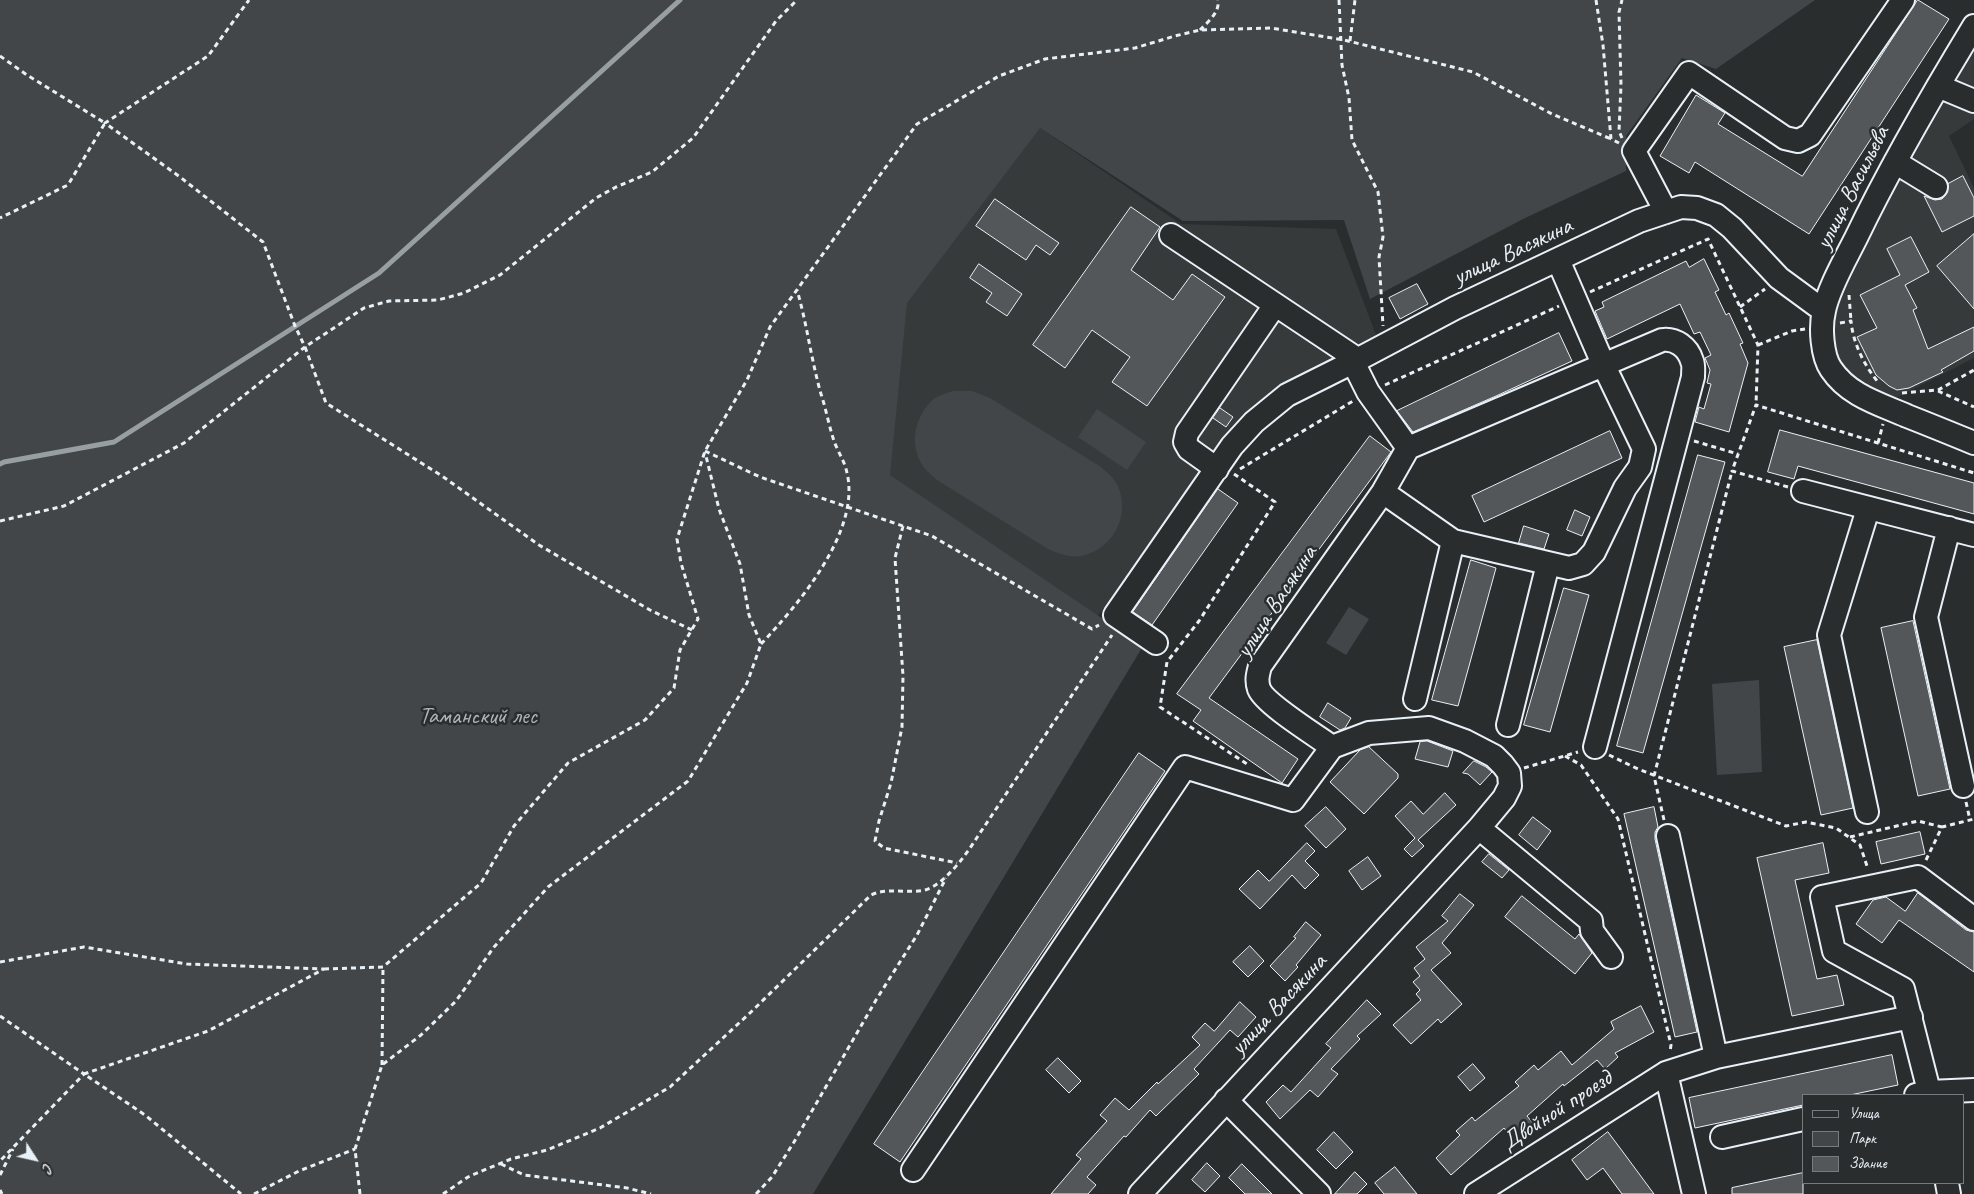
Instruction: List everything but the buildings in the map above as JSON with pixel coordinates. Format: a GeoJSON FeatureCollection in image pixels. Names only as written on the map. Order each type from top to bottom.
{"type":"FeatureCollection","features":[{"type":"Feature","properties":{"kind":"street"},"geometry":{"type":"LineString","coordinates":[[1666,212],[1634,151],[1689,73],[1785,138],[1798,141],[1810,135],[1903,0]]}},
{"type":"Feature","properties":{"kind":"street","name":"улица Васильева"},"geometry":{"type":"LineString","coordinates":[[1974,26],[1895,162],[1847,256],[1824,311],[1822,350],[1830,368],[1840,382],[1854,392],[1876,404],[1974,443]]}},
{"type":"Feature","properties":{"kind":"street"},"geometry":{"type":"LineString","coordinates":[[1938,86],[1973,97]]}},
{"type":"Feature","properties":{"kind":"street"},"geometry":{"type":"LineString","coordinates":[[1895,162],[1936,187]]}},
{"type":"Feature","properties":{"kind":"street","name":"улица Васякина"},"geometry":{"type":"LineString","coordinates":[[1118,617],[1232,446],[1254,422],[1287,395],[1455,308],[1639,221],[1681,207],[1697,208],[1716,215],[1732,228],[1780,278],[1824,311]]}},
{"type":"Feature","properties":{"kind":"street"},"geometry":{"type":"LineString","coordinates":[[1171,235],[1276,305],[1355,361],[1368,392],[1408,448],[1662,340],[1671,339],[1680,343],[1692,361],[1693,377],[1594,748]]}},
{"type":"Feature","properties":{"kind":"street"},"geometry":{"type":"LineString","coordinates":[[1383,492],[1453,541],[1568,568],[1583,564],[1594,552],[1625,488],[1640,467],[1644,449],[1604,366],[1558,260]]}},
{"type":"Feature","properties":{"kind":"street"},"geometry":{"type":"LineString","coordinates":[[1216,469],[1189,450],[1185,442],[1187,434],[1276,305]]}},
{"type":"Feature","properties":{"kind":"street","name":"улица Васякина"},"geometry":{"type":"LineString","coordinates":[[1332,747],[1268,701],[1260,690],[1257,678],[1260,666],[1383,492],[1408,448]]}},
{"type":"Feature","properties":{"kind":"street"},"geometry":{"type":"LineString","coordinates":[[1644,449],[1671,460]]}},
{"type":"Feature","properties":{"kind":"street"},"geometry":{"type":"LineString","coordinates":[[1803,491],[1974,535]]}},
{"type":"Feature","properties":{"kind":"street"},"geometry":{"type":"LineString","coordinates":[[1867,812],[1829,635],[1868,508]]}},
{"type":"Feature","properties":{"kind":"street"},"geometry":{"type":"LineString","coordinates":[[1949,528],[1926,617],[1963,786]]}},
{"type":"Feature","properties":{"kind":"street"},"geometry":{"type":"LineString","coordinates":[[1415,699],[1453,541]]}},
{"type":"Feature","properties":{"kind":"street"},"geometry":{"type":"LineString","coordinates":[[1508,725],[1548,564]]}},
{"type":"Feature","properties":{"kind":"street"},"geometry":{"type":"LineString","coordinates":[[1118,617],[1156,643]]}},
{"type":"Feature","properties":{"kind":"street"},"geometry":{"type":"LineString","coordinates":[[913,1170],[1185,767],[1293,800],[1332,747],[1369,734],[1429,728],[1465,741],[1494,756],[1508,773]]}},
{"type":"Feature","properties":{"kind":"street","name":"улица Васякина"},"geometry":{"type":"LineString","coordinates":[[1140,1194],[1479,828],[1504,798],[1510,786],[1508,773]]}},
{"type":"Feature","properties":{"kind":"street"},"geometry":{"type":"LineString","coordinates":[[1479,828],[1590,921],[1592,932],[1611,957]]}},
{"type":"Feature","properties":{"kind":"street"},"geometry":{"type":"LineString","coordinates":[[1668,836],[1716,1057]]}},
{"type":"Feature","properties":{"kind":"street"},"geometry":{"type":"LineString","coordinates":[[1974,919],[1918,877],[1822,897],[1834,951],[1903,989],[1911,1017],[1924,1094],[1974,1090]]}},
{"type":"Feature","properties":{"kind":"street","name":"Двойной проезд"},"geometry":{"type":"LineString","coordinates":[[1476,1194],[1666,1073],[1716,1057],[1911,1017]]}},
{"type":"Feature","properties":{"kind":"street"},"geometry":{"type":"LineString","coordinates":[[1666,1073],[1694,1194]]}},
{"type":"Feature","properties":{"kind":"street"},"geometry":{"type":"LineString","coordinates":[[1226,1100],[1319,1194]]}},
{"type":"Feature","properties":{"kind":"street"},"geometry":{"type":"LineString","coordinates":[[1722,1137],[1802,1120]]}},
{"type":"Feature","properties":{"kind":"path"},"geometry":{"type":"LineString","coordinates":[[0,218],[68,185],[105,123],[208,56],[249,0]]}},
{"type":"Feature","properties":{"kind":"path"},"geometry":{"type":"LineString","coordinates":[[0,521],[64,506],[184,443],[305,347],[364,308],[389,301],[438,300],[464,293],[500,275],[596,198],[616,187],[652,172],[693,138],[776,21],[797,0]]}},
{"type":"Feature","properties":{"kind":"path"},"geometry":{"type":"LineString","coordinates":[[1200,30],[1212,18],[1219,5],[1218,0]]}},
{"type":"Feature","properties":{"kind":"path"},"geometry":{"type":"LineString","coordinates":[[1339,0],[1342,65],[1349,98],[1352,140],[1378,192],[1383,238],[1379,257],[1382,319],[1386,345]]}},
{"type":"Feature","properties":{"kind":"path"},"geometry":{"type":"LineString","coordinates":[[1350,41],[1355,0]]}},
{"type":"Feature","properties":{"kind":"path"},"geometry":{"type":"LineString","coordinates":[[1596,0],[1604,45],[1611,139]]}},
{"type":"Feature","properties":{"kind":"path"},"geometry":{"type":"LineString","coordinates":[[0,962],[84,947],[187,964],[324,969],[383,967],[481,883],[514,826],[568,763],[645,720],[674,688],[680,650],[698,619],[676,539],[705,451],[747,380],[770,327],[917,124],[999,76],[1046,59],[1135,48],[1200,30],[1271,28],[1350,41],[1472,72],[1552,114],[1625,146],[1619,131],[1621,85],[1618,12],[1622,0]]}},
{"type":"Feature","properties":{"kind":"path"},"geometry":{"type":"LineString","coordinates":[[0,56],[105,123],[180,177],[263,242],[326,403],[442,476],[539,545],[650,610],[692,630]]}},
{"type":"Feature","properties":{"kind":"path"},"geometry":{"type":"LineString","coordinates":[[382,1066],[421,1034],[456,1001],[494,947],[548,887],[688,781],[747,683],[761,644],[782,622],[818,574],[840,534],[848,507],[849,489],[847,473],[834,440],[812,362],[809,336],[797,289]]}},
{"type":"Feature","properties":{"kind":"path"},"geometry":{"type":"LineString","coordinates":[[1938,390],[1974,407]]}},
{"type":"Feature","properties":{"kind":"path"},"geometry":{"type":"LineString","coordinates":[[1668,836],[1654,776],[1732,471],[1756,405],[1974,473]]}},
{"type":"Feature","properties":{"kind":"path"},"geometry":{"type":"LineString","coordinates":[[1678,436],[1738,454]]}},
{"type":"Feature","properties":{"kind":"path"},"geometry":{"type":"LineString","coordinates":[[705,451],[760,477],[932,536],[1092,629],[1118,617]]}},
{"type":"Feature","properties":{"kind":"path"},"geometry":{"type":"LineString","coordinates":[[705,451],[719,509],[740,564],[749,615],[761,644]]}},
{"type":"Feature","properties":{"kind":"path"},"geometry":{"type":"LineString","coordinates":[[1732,471],[1803,491]]}},
{"type":"Feature","properties":{"kind":"path"},"geometry":{"type":"LineString","coordinates":[[903,526],[895,558],[903,676],[902,727],[892,783],[879,821],[875,842],[884,848],[958,864]]}},
{"type":"Feature","properties":{"kind":"path"},"geometry":{"type":"LineString","coordinates":[[443,1194],[468,1177],[501,1163],[547,1150],[600,1128],[670,1087],[751,1012],[871,895],[884,892],[926,890],[948,873],[958,864],[976,839],[1110,640],[1118,617]]}},
{"type":"Feature","properties":{"kind":"path"},"geometry":{"type":"LineString","coordinates":[[1508,773],[1594,748],[1654,776],[1786,826],[1806,822],[1836,828],[1860,845],[1874,886]]}},
{"type":"Feature","properties":{"kind":"path"},"geometry":{"type":"LineString","coordinates":[[1564,756],[1581,765],[1618,819],[1671,1045],[1666,1073]]}},
{"type":"Feature","properties":{"kind":"path"},"geometry":{"type":"LineString","coordinates":[[1850,838],[1918,821],[1942,826],[1974,819]]}},
{"type":"Feature","properties":{"kind":"path"},"geometry":{"type":"LineString","coordinates":[[1918,877],[1942,826]]}},
{"type":"Feature","properties":{"kind":"path"},"geometry":{"type":"LineString","coordinates":[[756,1194],[772,1177],[794,1142],[876,1000],[917,935],[948,873]]}},
{"type":"Feature","properties":{"kind":"path"},"geometry":{"type":"LineString","coordinates":[[360,1194],[355,1149],[382,1066],[383,967]]}},
{"type":"Feature","properties":{"kind":"path"},"geometry":{"type":"LineString","coordinates":[[0,1161],[84,1074],[208,1031],[324,969]]}},
{"type":"Feature","properties":{"kind":"path"},"geometry":{"type":"LineString","coordinates":[[0,1016],[145,1115],[241,1194]]}},
{"type":"Feature","properties":{"kind":"path"},"geometry":{"type":"LineString","coordinates":[[0,1175],[16,1144]]}},
{"type":"Feature","properties":{"kind":"path"},"geometry":{"type":"LineString","coordinates":[[254,1194],[299,1171],[355,1149]]}},
{"type":"Feature","properties":{"kind":"path"},"geometry":{"type":"LineString","coordinates":[[501,1163],[524,1175],[627,1188],[651,1194]]}},
{"type":"Feature","properties":{"kind":"path"},"geometry":{"type":"LineString","coordinates":[[0,1190],[2,1194]]}},
{"type":"Feature","properties":{"kind":"shaded area"},"geometry":{"type":"Polygon","coordinates":[[[1974,45],[1974,119],[1949,136],[1974,188],[1974,358],[1892,400],[1873,391],[1855,379],[1841,366],[1832,345],[1831,323],[1841,289],[1872,222],[1974,45]]]}},
{"type":"Feature","properties":{"kind":"shaded area"},"geometry":{"type":"Polygon","coordinates":[[[1037,126],[1181,224],[1336,229],[1376,335],[1328,361],[1272,398],[1212,451],[1202,471],[1097,617],[888,476],[904,302],[1037,126]]]}},
{"type":"Feature","properties":{"kind":"green space","name":"Таманский лес"},"geometry":{"type":"Polygon","coordinates":[[[0,0],[1815,0],[1716,69],[1682,58],[1626,136],[1626,171],[1525,218],[1370,299],[1344,220],[1183,221],[1040,128],[907,303],[890,475],[1143,646],[813,1194],[0,1194],[0,0]]]}},
{"type":"Feature","properties":{"kind":"green space"},"geometry":{"type":"Polygon","coordinates":[[[953,391],[972,391],[990,398],[1101,467],[1110,475],[1120,492],[1122,503],[1118,525],[1106,544],[1080,556],[1052,551],[937,480],[927,471],[918,457],[916,448],[915,439],[918,421],[935,398],[953,391]]]}},
{"type":"Feature","properties":{"kind":"green space"},"geometry":{"type":"Polygon","coordinates":[[[1097,409],[1146,442],[1127,470],[1078,437],[1097,409]]]}},
{"type":"Feature","properties":{"kind":"green space"},"geometry":{"type":"Polygon","coordinates":[[[1349,607],[1369,619],[1346,655],[1326,643],[1349,607]]]}},
{"type":"Feature","properties":{"kind":"green space"},"geometry":{"type":"Polygon","coordinates":[[[1759,680],[1762,772],[1717,775],[1712,684],[1759,680]]]}},
{"type":"Feature","properties":{"kind":"waterway"},"geometry":{"type":"LineString","coordinates":[[0,464],[114,442],[379,273],[680,0]]}}]}
